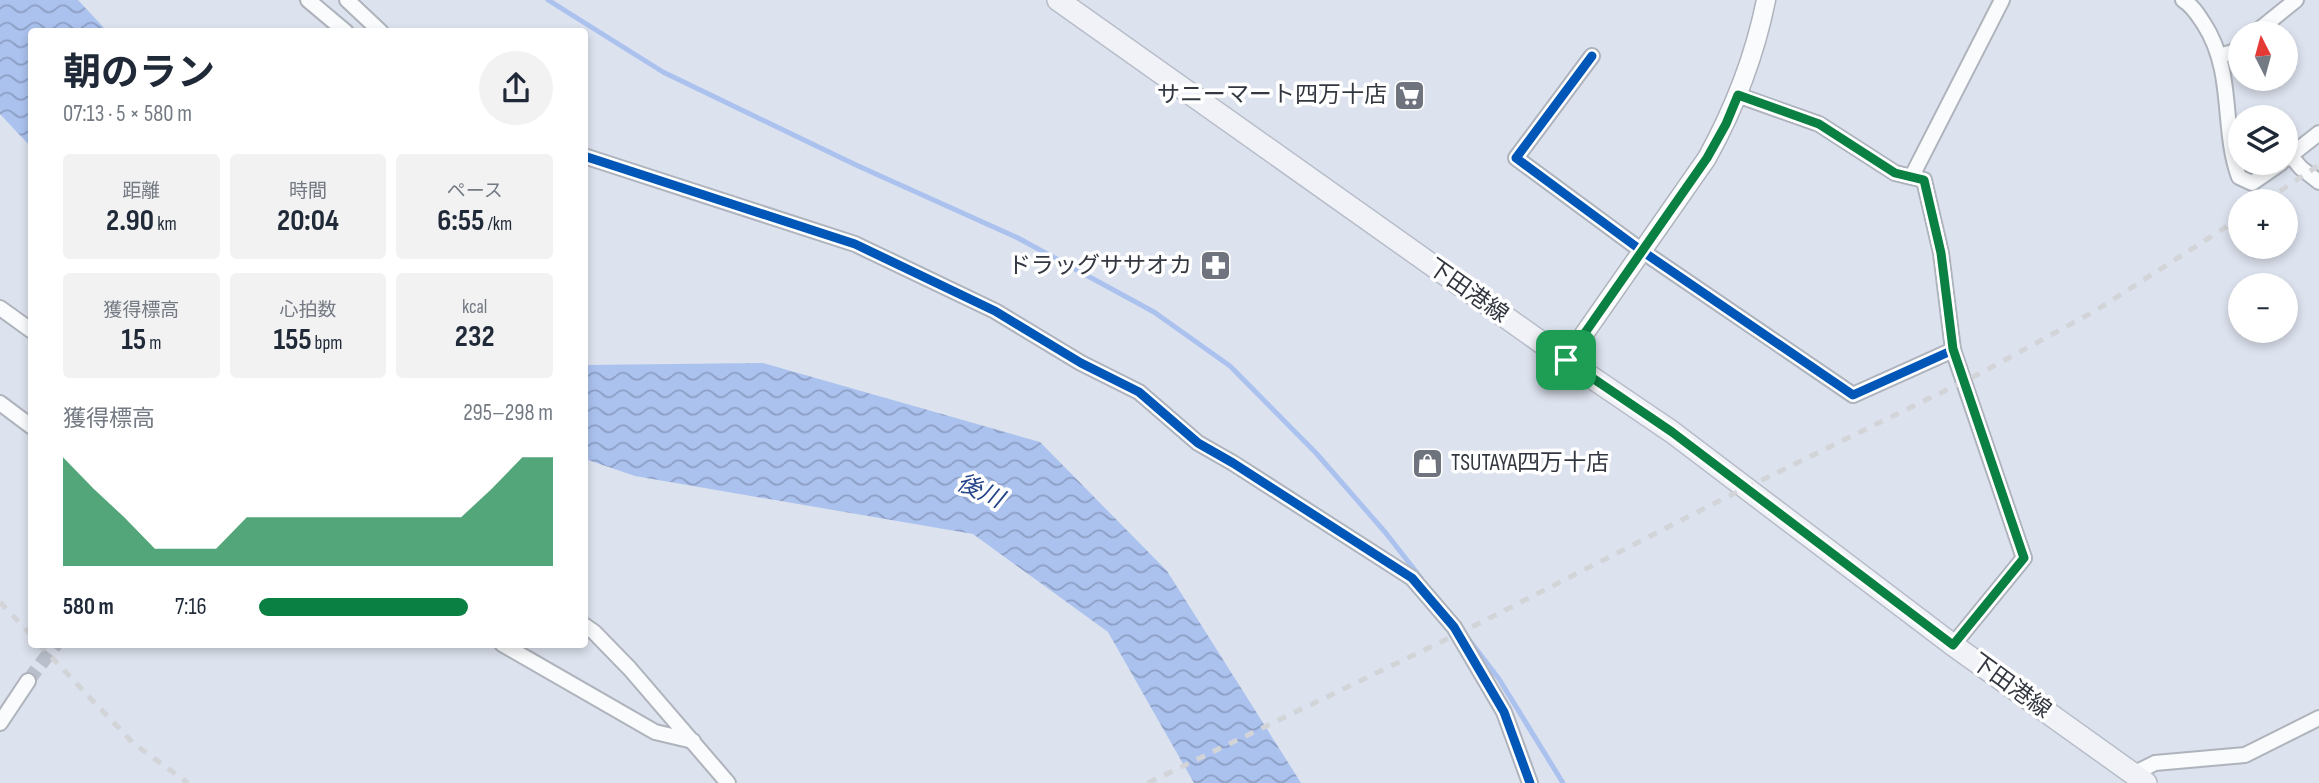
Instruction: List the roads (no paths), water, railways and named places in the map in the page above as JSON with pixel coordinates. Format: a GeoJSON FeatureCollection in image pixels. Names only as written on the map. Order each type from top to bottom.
{"type":"FeatureCollection","features":[{"type":"Feature","properties":{"kind":"main road","name":"下田港線"},"geometry":{"type":"LineString","coordinates":[[1058,0],[1566,360],[1672,432],[1953,645],[2139,778]]}},
{"type":"Feature","properties":{"kind":"street"},"geometry":{"type":"LineString","coordinates":[[308,0],[341,28]]}},
{"type":"Feature","properties":{"kind":"street"},"geometry":{"type":"LineString","coordinates":[[347,0],[377,28]]}},
{"type":"Feature","properties":{"kind":"street"},"geometry":{"type":"LineString","coordinates":[[1566,360],[1707,158],[1726,124],[1738,95],[1766,0]]}},
{"type":"Feature","properties":{"kind":"street"},"geometry":{"type":"LineString","coordinates":[[1912,176],[2002,0]]}},
{"type":"Feature","properties":{"kind":"street"},"geometry":{"type":"LineString","coordinates":[[2183,0],[2192,5],[2209,32],[2219,56],[2228,105]]}},
{"type":"Feature","properties":{"kind":"street"},"geometry":{"type":"LineString","coordinates":[[2270,21],[2296,0]]}},
{"type":"Feature","properties":{"kind":"street"},"geometry":{"type":"LineString","coordinates":[[2219,56],[2228,53]]}},
{"type":"Feature","properties":{"kind":"street"},"geometry":{"type":"LineString","coordinates":[[1592,56],[1516,159],[1642,251],[1853,395],[1953,349]]}},
{"type":"Feature","properties":{"kind":"street"},"geometry":{"type":"LineString","coordinates":[[1738,95],[1819,124],[1895,173],[1924,180],[1941,253],[1953,349],[2024,558],[1953,645]]}},
{"type":"Feature","properties":{"kind":"street"},"geometry":{"type":"LineString","coordinates":[[2298,150],[2319,133]]}},
{"type":"Feature","properties":{"kind":"street"},"geometry":{"type":"LineString","coordinates":[[588,157],[855,244],[995,311],[1081,363],[1139,393],[1198,443],[1412,578],[1454,627],[1504,712],[1530,783]]}},
{"type":"Feature","properties":{"kind":"street"},"geometry":{"type":"LineString","coordinates":[[2298,168],[2319,183]]}},
{"type":"Feature","properties":{"kind":"street"},"geometry":{"type":"LineString","coordinates":[[2238,175],[2252,183],[2263,175]]}},
{"type":"Feature","properties":{"kind":"street"},"geometry":{"type":"LineString","coordinates":[[0,308],[28,328]]}},
{"type":"Feature","properties":{"kind":"street"},"geometry":{"type":"LineString","coordinates":[[0,403],[28,424]]}},
{"type":"Feature","properties":{"kind":"street"},"geometry":{"type":"LineString","coordinates":[[588,628],[630,669],[728,783]]}},
{"type":"Feature","properties":{"kind":"street"},"geometry":{"type":"LineString","coordinates":[[509,648],[655,732],[693,741]]}},
{"type":"Feature","properties":{"kind":"street"},"geometry":{"type":"LineString","coordinates":[[0,723],[28,681]]}},
{"type":"Feature","properties":{"kind":"street"},"geometry":{"type":"LineString","coordinates":[[2139,778],[2155,763],[2245,755],[2319,718]]}},
{"type":"Feature","properties":{"kind":"water"},"geometry":{"type":"Polygon","coordinates":[[[0,0],[78,0],[104,28],[28,28],[28,144],[0,114],[0,0]]]}},
{"type":"Feature","properties":{"kind":"water","name":"後川"},"geometry":{"type":"Polygon","coordinates":[[[763,363],[1040,442],[1167,571],[1301,783],[1194,783],[1108,632],[973,534],[635,476],[588,460],[588,365],[763,363]]]}},
{"type":"Feature","properties":{"kind":"waterway"},"geometry":{"type":"LineString","coordinates":[[548,0],[663,72],[856,165],[1018,238],[1154,312],[1230,366],[1316,453],[1421,578]]}},
{"type":"Feature","properties":{"kind":"waterway"},"geometry":{"type":"LineString","coordinates":[[1470,641],[1499,679],[1563,783]]}},
{"type":"Feature","properties":{"kind":"tunnel"},"geometry":{"type":"LineString","coordinates":[[28,681],[53,648]]}},
{"type":"Feature","properties":{"kind":"railway"},"geometry":{"type":"LineString","coordinates":[[2283,189],[2319,165]]}},
{"type":"Feature","properties":{"kind":"railway"},"geometry":{"type":"LineString","coordinates":[[1148,783],[1472,627],[1719,501],[1979,374],[2095,311],[2228,226]]}},
{"type":"Feature","properties":{"kind":"railway"},"geometry":{"type":"LineString","coordinates":[[0,602],[28,632]]}},
{"type":"Feature","properties":{"kind":"railway"},"geometry":{"type":"LineString","coordinates":[[43,648],[133,743],[188,783]]}},
{"type":"Feature","properties":{"kind":"place","name":"サニーマート四万十店"},"geometry":{"type":"Point","coordinates":[1410,95]}},
{"type":"Feature","properties":{"kind":"place","name":"ドラッグササオカ"},"geometry":{"type":"Point","coordinates":[1215,266]}},
{"type":"Feature","properties":{"kind":"place","name":"TSUTAYA四万十店"},"geometry":{"type":"Point","coordinates":[1428,463]}}]}
